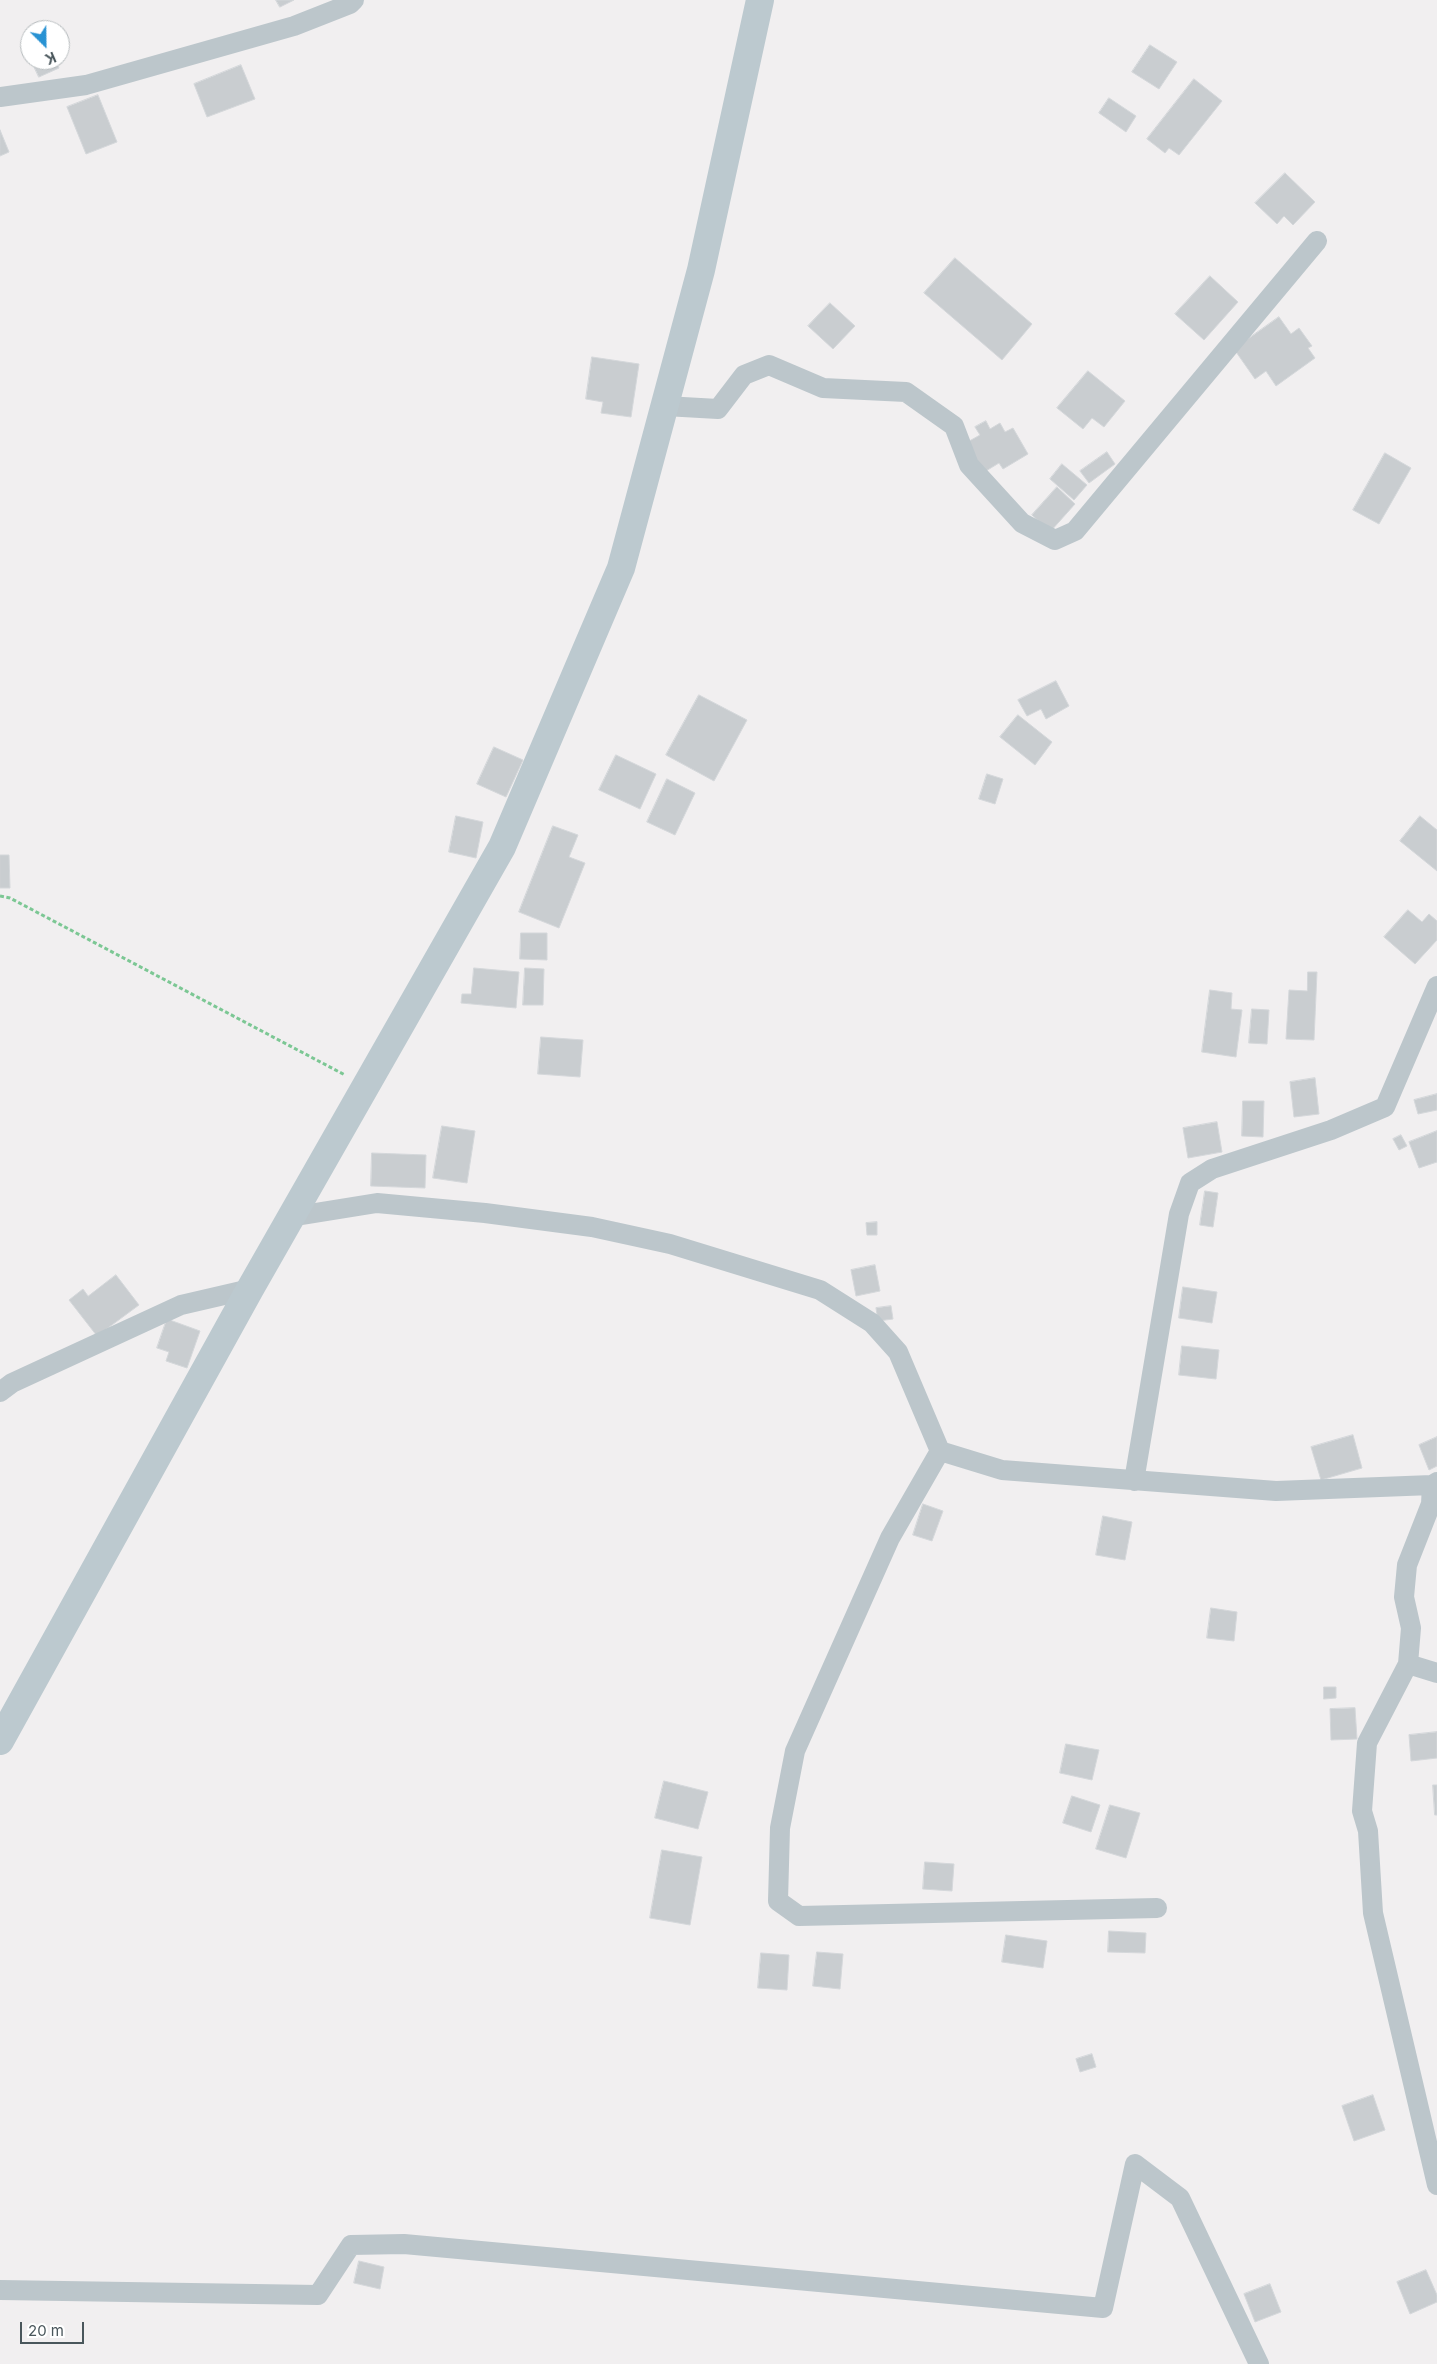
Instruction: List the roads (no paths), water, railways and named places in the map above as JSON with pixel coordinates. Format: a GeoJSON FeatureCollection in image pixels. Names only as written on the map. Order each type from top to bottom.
{"type":"FeatureCollection","features":[{"type":"Feature","properties":{"kind":"street"},"geometry":{"type":"LineString","coordinates":[[0,97],[86,85],[294,26],[350,4],[354,0]]}},
{"type":"Feature","properties":{"kind":"street"},"geometry":{"type":"LineString","coordinates":[[0,1741],[290,1217],[502,847],[621,568],[702,270],[760,0]]}},
{"type":"Feature","properties":{"kind":"street"},"geometry":{"type":"LineString","coordinates":[[665,406],[718,409],[744,375],[769,365],[823,388],[906,392],[954,426],[969,465],[1022,523],[1055,540],[1075,531],[1317,242]]}},
{"type":"Feature","properties":{"kind":"street"},"geometry":{"type":"LineString","coordinates":[[1134,1481],[1179,1214],[1190,1183],[1212,1169],[1331,1130],[1385,1107],[1437,986]]}},
{"type":"Feature","properties":{"kind":"street"},"geometry":{"type":"LineString","coordinates":[[290,1217],[377,1204],[486,1214],[583,1226],[670,1244],[820,1290],[872,1323],[898,1352],[940,1451],[1002,1470],[1276,1491],[1435,1483],[1431,1504],[1407,1566],[1404,1597],[1411,1628],[1408,1664],[1367,1743],[1362,1811],[1368,1831],[1373,1913],[1437,2185]]}},
{"type":"Feature","properties":{"kind":"street"},"geometry":{"type":"LineString","coordinates":[[0,1392],[12,1383],[181,1305],[250,1289]]}},
{"type":"Feature","properties":{"kind":"street"},"geometry":{"type":"LineString","coordinates":[[940,1451],[890,1538],[796,1751],[780,1828],[778,1901],[799,1916],[1157,1908]]}},
{"type":"Feature","properties":{"kind":"street"},"geometry":{"type":"LineString","coordinates":[[1408,1664],[1437,1673]]}},
{"type":"Feature","properties":{"kind":"street"},"geometry":{"type":"LineString","coordinates":[[0,2290],[318,2295],[351,2245],[404,2244],[1103,2308],[1135,2164],[1180,2198],[1260,2364]]}}]}
